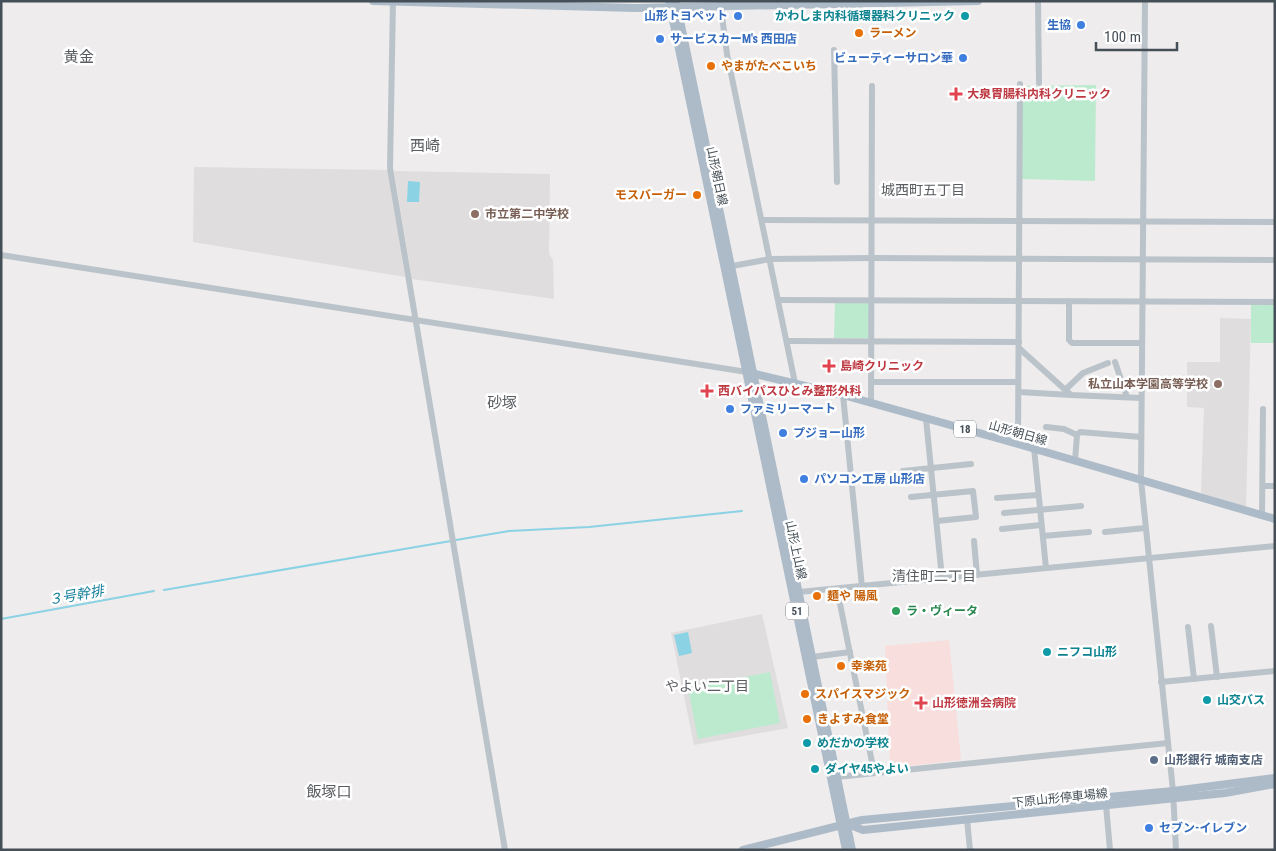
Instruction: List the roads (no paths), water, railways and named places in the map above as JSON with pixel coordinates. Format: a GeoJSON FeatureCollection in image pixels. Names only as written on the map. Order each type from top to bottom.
{"type":"FeatureCollection","features":[{"type":"Feature","properties":{"kind":"main road"},"geometry":{"type":"LineString","coordinates":[[373,1],[673,4],[978,1]]}},
{"type":"Feature","properties":{"kind":"main road","name":"山形朝日線"},"geometry":{"type":"LineString","coordinates":[[673,4],[751,373],[843,395],[1034,448],[1275,519]]}},
{"type":"Feature","properties":{"kind":"main road","name":"山形上山線"},"geometry":{"type":"LineString","coordinates":[[751,373],[837,777],[846,850]]}},
{"type":"Feature","properties":{"kind":"main road","name":"山形上山線"},"geometry":{"type":"LineString","coordinates":[[751,373],[844,824],[852,850]]}},
{"type":"Feature","properties":{"kind":"main road","name":"下原山形停車場線"},"geometry":{"type":"LineString","coordinates":[[844,824],[863,830],[1106,805],[1275,778]]}},
{"type":"Feature","properties":{"kind":"main road","name":"下原山形停車場線"},"geometry":{"type":"LineString","coordinates":[[743,850],[862,820],[1173,795],[1225,793],[1275,784]]}},
{"type":"Feature","properties":{"kind":"street"},"geometry":{"type":"LineString","coordinates":[[393,1],[390,168],[505,850]]}},
{"type":"Feature","properties":{"kind":"street"},"geometry":{"type":"LineString","coordinates":[[1038,1],[1039,83]]}},
{"type":"Feature","properties":{"kind":"street"},"geometry":{"type":"LineString","coordinates":[[1145,1],[1141,260],[1141,480],[1168,742],[1176,850]]}},
{"type":"Feature","properties":{"kind":"street"},"geometry":{"type":"LineString","coordinates":[[720,4],[727,54],[788,341],[795,383]]}},
{"type":"Feature","properties":{"kind":"street"},"geometry":{"type":"LineString","coordinates":[[834,50],[837,182]]}},
{"type":"Feature","properties":{"kind":"street"},"geometry":{"type":"LineString","coordinates":[[1018,444],[1020,84]]}},
{"type":"Feature","properties":{"kind":"street"},"geometry":{"type":"LineString","coordinates":[[871,403],[874,220],[872,86]]}},
{"type":"Feature","properties":{"kind":"street"},"geometry":{"type":"LineString","coordinates":[[762,220],[1275,222]]}},
{"type":"Feature","properties":{"kind":"street"},"geometry":{"type":"LineString","coordinates":[[1,255],[751,373]]}},
{"type":"Feature","properties":{"kind":"street"},"geometry":{"type":"LineString","coordinates":[[728,267],[770,260],[873,258],[1275,260]]}},
{"type":"Feature","properties":{"kind":"street"},"geometry":{"type":"LineString","coordinates":[[779,300],[1275,302]]}},
{"type":"Feature","properties":{"kind":"street"},"geometry":{"type":"LineString","coordinates":[[1069,301],[1069,340],[1072,343],[1142,343]]}},
{"type":"Feature","properties":{"kind":"street"},"geometry":{"type":"LineString","coordinates":[[788,341],[873,340],[1020,346],[1068,393]]}},
{"type":"Feature","properties":{"kind":"street"},"geometry":{"type":"LineString","coordinates":[[1068,393],[1083,372],[1112,363],[1127,398]]}},
{"type":"Feature","properties":{"kind":"street"},"geometry":{"type":"LineString","coordinates":[[872,382],[1018,382]]}},
{"type":"Feature","properties":{"kind":"street"},"geometry":{"type":"LineString","coordinates":[[1019,392],[1141,398]]}},
{"type":"Feature","properties":{"kind":"street"},"geometry":{"type":"LineString","coordinates":[[843,395],[862,587]]}},
{"type":"Feature","properties":{"kind":"street"},"geometry":{"type":"LineString","coordinates":[[1262,515],[1263,409]]}},
{"type":"Feature","properties":{"kind":"street"},"geometry":{"type":"LineString","coordinates":[[926,419],[942,578]]}},
{"type":"Feature","properties":{"kind":"street"},"geometry":{"type":"LineString","coordinates":[[1046,427],[1064,429],[1077,435]]}},
{"type":"Feature","properties":{"kind":"street"},"geometry":{"type":"LineString","coordinates":[[1077,435],[1080,432],[1141,436]]}},
{"type":"Feature","properties":{"kind":"street"},"geometry":{"type":"LineString","coordinates":[[1075,461],[1077,435]]}},
{"type":"Feature","properties":{"kind":"street"},"geometry":{"type":"LineString","coordinates":[[1034,448],[1046,568]]}},
{"type":"Feature","properties":{"kind":"street"},"geometry":{"type":"LineString","coordinates":[[903,470],[971,464]]}},
{"type":"Feature","properties":{"kind":"street"},"geometry":{"type":"LineString","coordinates":[[1263,486],[1275,486]]}},
{"type":"Feature","properties":{"kind":"street"},"geometry":{"type":"LineString","coordinates":[[911,497],[973,491],[976,516],[937,521]]}},
{"type":"Feature","properties":{"kind":"street"},"geometry":{"type":"LineString","coordinates":[[997,498],[1038,495]]}},
{"type":"Feature","properties":{"kind":"street"},"geometry":{"type":"LineString","coordinates":[[1004,513],[1080,506]]}},
{"type":"Feature","properties":{"kind":"street"},"geometry":{"type":"LineString","coordinates":[[1002,529],[1041,525]]}},
{"type":"Feature","properties":{"kind":"street"},"geometry":{"type":"LineString","coordinates":[[1105,532],[1145,528]]}},
{"type":"Feature","properties":{"kind":"street"},"geometry":{"type":"LineString","coordinates":[[1043,536],[1089,532]]}},
{"type":"Feature","properties":{"kind":"street"},"geometry":{"type":"LineString","coordinates":[[974,542],[977,575]]}},
{"type":"Feature","properties":{"kind":"street"},"geometry":{"type":"LineString","coordinates":[[799,592],[1275,546]]}},
{"type":"Feature","properties":{"kind":"street"},"geometry":{"type":"LineString","coordinates":[[837,589],[874,772]]}},
{"type":"Feature","properties":{"kind":"street"},"geometry":{"type":"LineString","coordinates":[[1211,626],[1217,677]]}},
{"type":"Feature","properties":{"kind":"street"},"geometry":{"type":"LineString","coordinates":[[1188,627],[1194,679]]}},
{"type":"Feature","properties":{"kind":"street"},"geometry":{"type":"LineString","coordinates":[[812,657],[850,652]]}},
{"type":"Feature","properties":{"kind":"street"},"geometry":{"type":"LineString","coordinates":[[1161,682],[1275,671]]}},
{"type":"Feature","properties":{"kind":"street"},"geometry":{"type":"LineString","coordinates":[[837,777],[1168,742]]}},
{"type":"Feature","properties":{"kind":"street"},"geometry":{"type":"LineString","coordinates":[[1106,805],[1110,850]]}},
{"type":"Feature","properties":{"kind":"street"},"geometry":{"type":"LineString","coordinates":[[967,819],[970,850]]}},
{"type":"Feature","properties":{"kind":"water"},"geometry":{"type":"Polygon","coordinates":[[[408,181],[420,182],[419,202],[407,202],[408,181]]]}},
{"type":"Feature","properties":{"kind":"water"},"geometry":{"type":"Polygon","coordinates":[[[688,632],[692,653],[679,656],[674,635],[688,632]]]}},
{"type":"Feature","properties":{"kind":"waterway"},"geometry":{"type":"LineString","coordinates":[[456,540],[509,531],[589,527],[742,511]]}},
{"type":"Feature","properties":{"kind":"waterway"},"geometry":{"type":"LineString","coordinates":[[164,590],[451,541]]}},
{"type":"Feature","properties":{"kind":"waterway","name":"３号幹排"},"geometry":{"type":"LineString","coordinates":[[1,619],[154,591]]}},
{"type":"Feature","properties":{"kind":"place","name":"山形トヨペット"},"geometry":{"type":"Point","coordinates":[738,16]}},
{"type":"Feature","properties":{"kind":"place","name":"かわしま内科循環器科クリニック"},"geometry":{"type":"Point","coordinates":[965,16]}},
{"type":"Feature","properties":{"kind":"place","name":"生協"},"geometry":{"type":"Point","coordinates":[1081,25]}},
{"type":"Feature","properties":{"kind":"place","name":"ラーメン"},"geometry":{"type":"Point","coordinates":[859,33]}},
{"type":"Feature","properties":{"kind":"place","name":"サービスカーM's 西田店"},"geometry":{"type":"Point","coordinates":[660,39]}},
{"type":"Feature","properties":{"kind":"place","name":"ビューティーサロン華"},"geometry":{"type":"Point","coordinates":[963,58]}},
{"type":"Feature","properties":{"kind":"place","name":"やまがたべこいち"},"geometry":{"type":"Point","coordinates":[711,66]}},
{"type":"Feature","properties":{"kind":"place","name":"大泉胃腸科内科クリニック"},"geometry":{"type":"Point","coordinates":[956,94]}},
{"type":"Feature","properties":{"kind":"place","name":"モスバーガー"},"geometry":{"type":"Point","coordinates":[697,195]}},
{"type":"Feature","properties":{"kind":"place","name":"市立第二中学校"},"geometry":{"type":"Point","coordinates":[475,214]}},
{"type":"Feature","properties":{"kind":"place","name":"島崎クリニック"},"geometry":{"type":"Point","coordinates":[829,366]}},
{"type":"Feature","properties":{"kind":"place","name":"私立山本学園高等学校"},"geometry":{"type":"Point","coordinates":[1218,384]}},
{"type":"Feature","properties":{"kind":"place","name":"西バイパスひとみ整形外科"},"geometry":{"type":"Point","coordinates":[707,391]}},
{"type":"Feature","properties":{"kind":"place","name":"ファミリーマート"},"geometry":{"type":"Point","coordinates":[730,409]}},
{"type":"Feature","properties":{"kind":"place","name":"プジョー山形"},"geometry":{"type":"Point","coordinates":[783,433]}},
{"type":"Feature","properties":{"kind":"place","name":"パソコン工房 山形店"},"geometry":{"type":"Point","coordinates":[804,479]}},
{"type":"Feature","properties":{"kind":"place","name":"麺や 陽風"},"geometry":{"type":"Point","coordinates":[817,596]}},
{"type":"Feature","properties":{"kind":"place","name":"ラ・ヴィータ"},"geometry":{"type":"Point","coordinates":[896,611]}},
{"type":"Feature","properties":{"kind":"place","name":"ニフコ山形"},"geometry":{"type":"Point","coordinates":[1047,652]}},
{"type":"Feature","properties":{"kind":"place","name":"幸楽苑"},"geometry":{"type":"Point","coordinates":[841,666]}},
{"type":"Feature","properties":{"kind":"place","name":"スパイスマジック"},"geometry":{"type":"Point","coordinates":[805,694]}},
{"type":"Feature","properties":{"kind":"place","name":"山交バス"},"geometry":{"type":"Point","coordinates":[1207,700]}},
{"type":"Feature","properties":{"kind":"place","name":"山形徳洲会病院"},"geometry":{"type":"Point","coordinates":[921,703]}},
{"type":"Feature","properties":{"kind":"place","name":"きよすみ食堂"},"geometry":{"type":"Point","coordinates":[807,719]}},
{"type":"Feature","properties":{"kind":"place","name":"めだかの学校"},"geometry":{"type":"Point","coordinates":[807,743]}},
{"type":"Feature","properties":{"kind":"place","name":"山形銀行 城南支店"},"geometry":{"type":"Point","coordinates":[1154,760]}},
{"type":"Feature","properties":{"kind":"place","name":"ダイヤ45やよい"},"geometry":{"type":"Point","coordinates":[815,769]}},
{"type":"Feature","properties":{"kind":"place","name":"セブン-イレブン"},"geometry":{"type":"Point","coordinates":[1149,828]}},
{"type":"Feature","properties":{"kind":"district","name":"黄金"},"geometry":{"type":"Point","coordinates":[79,57]}},
{"type":"Feature","properties":{"kind":"district","name":"西崎"},"geometry":{"type":"Point","coordinates":[425,146]}},
{"type":"Feature","properties":{"kind":"district","name":"城西町五丁目"},"geometry":{"type":"Point","coordinates":[923,190]}},
{"type":"Feature","properties":{"kind":"district","name":"砂塚"},"geometry":{"type":"Point","coordinates":[502,403]}},
{"type":"Feature","properties":{"kind":"district","name":"清住町二丁目"},"geometry":{"type":"Point","coordinates":[934,576]}},
{"type":"Feature","properties":{"kind":"district","name":"やよい二丁目"},"geometry":{"type":"Point","coordinates":[707,686]}},
{"type":"Feature","properties":{"kind":"district","name":"飯塚口"},"geometry":{"type":"Point","coordinates":[329,792]}}]}
